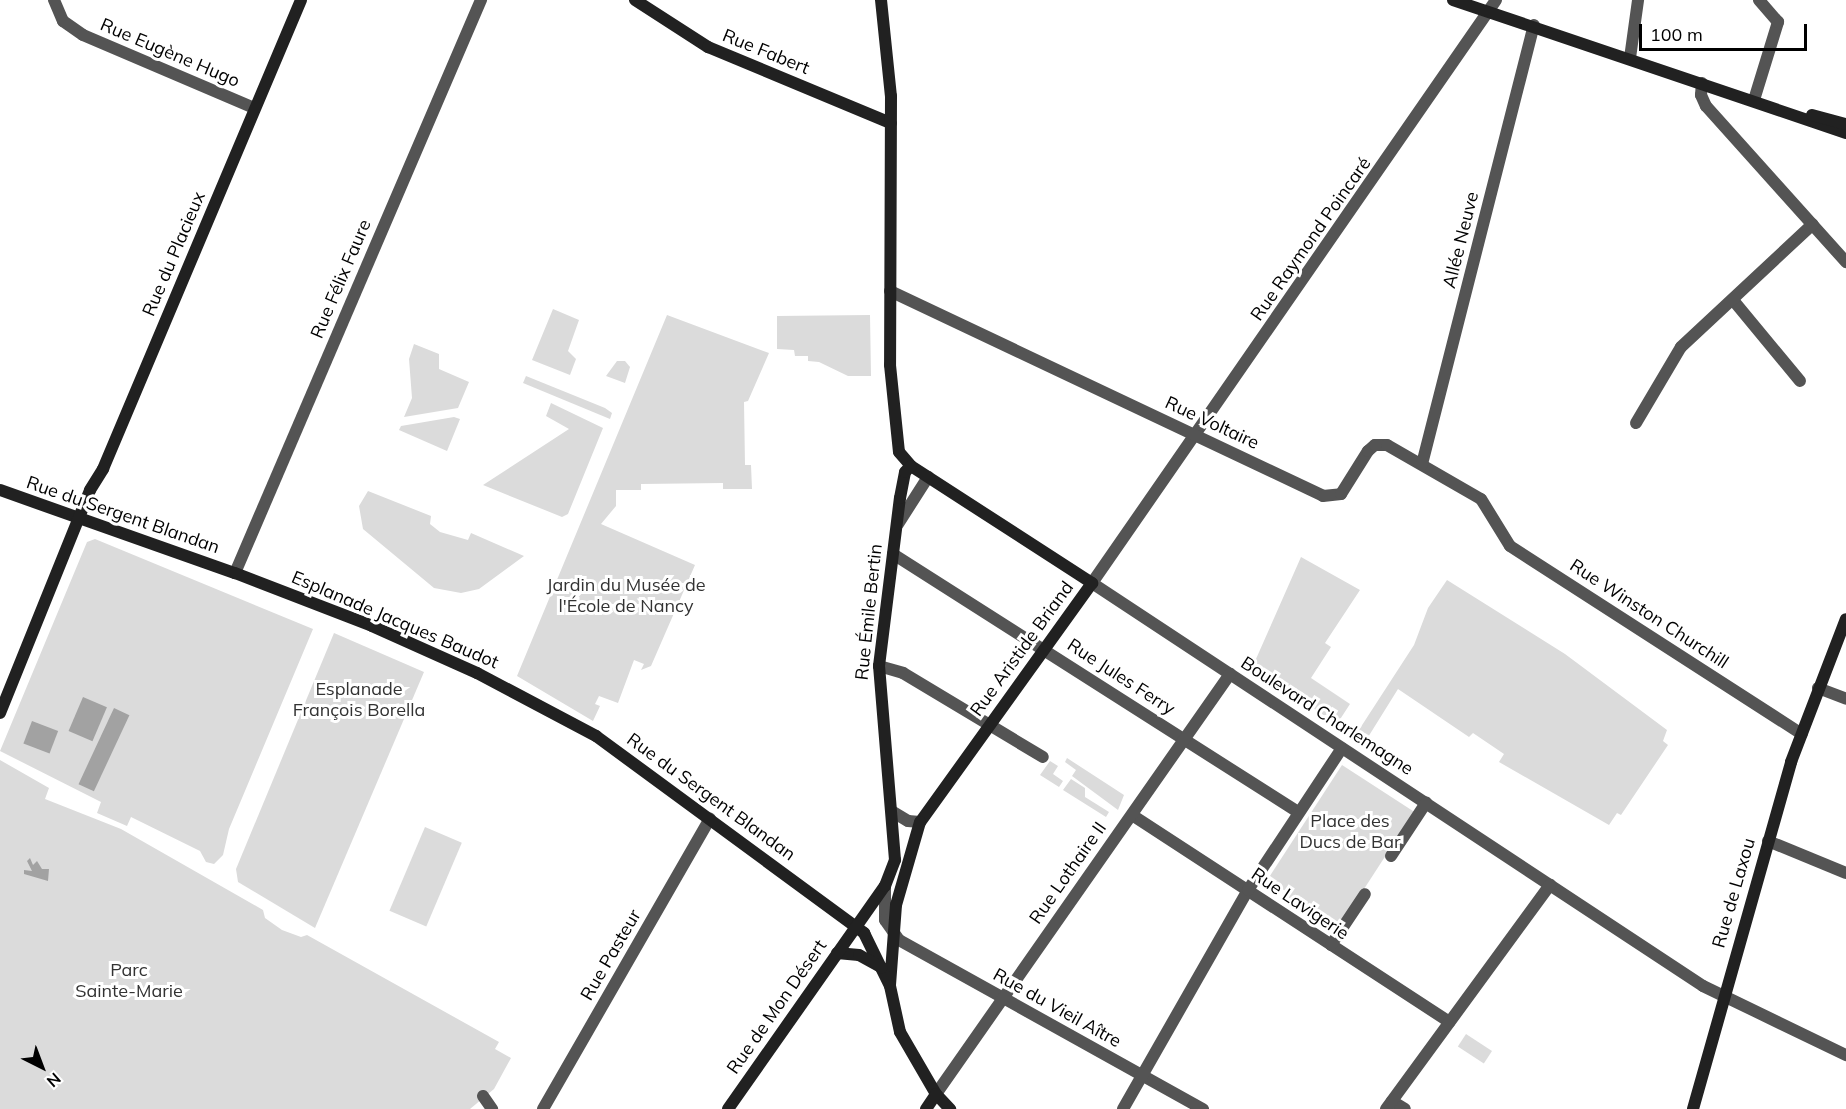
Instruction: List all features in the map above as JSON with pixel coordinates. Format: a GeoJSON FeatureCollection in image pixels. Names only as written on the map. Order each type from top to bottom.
{"type":"FeatureCollection","features":[{"type":"Feature","properties":{"kind":"main road","name":"Rue du Placieux"},"geometry":{"type":"LineString","coordinates":[[1,705],[301,0]]}},
{"type":"Feature","properties":{"kind":"main road","name":"Rue Fabert"},"geometry":{"type":"LineString","coordinates":[[635,0],[708,47],[891,123]]}},
{"type":"Feature","properties":{"kind":"main road"},"geometry":{"type":"LineString","coordinates":[[881,0],[891,123],[890,365],[899,452],[911,466]]}},
{"type":"Feature","properties":{"kind":"main road"},"geometry":{"type":"LineString","coordinates":[[1453,0],[1796,113],[1846,133]]}},
{"type":"Feature","properties":{"kind":"main road"},"geometry":{"type":"LineString","coordinates":[[1796,113],[1846,124]]}},
{"type":"Feature","properties":{"kind":"main road","name":"Boulevard Charlemagne"},"geometry":{"type":"LineString","coordinates":[[911,466],[1092,583]]}},
{"type":"Feature","properties":{"kind":"main road","name":"Rue Émile Bertin"},"geometry":{"type":"LineString","coordinates":[[896,854],[879,666],[904,472],[911,466]]}},
{"type":"Feature","properties":{"kind":"main road","name":"Rue du Sergent Blandan"},"geometry":{"type":"LineString","coordinates":[[0,490],[78,520],[235,573]]}},
{"type":"Feature","properties":{"kind":"main road","name":"Esplanade Jacques Baudot"},"geometry":{"type":"LineString","coordinates":[[235,573],[381,630],[539,704]]}},
{"type":"Feature","properties":{"kind":"main road","name":"Rue Aristide Briand"},"geometry":{"type":"LineString","coordinates":[[890,986],[896,905],[920,822],[1092,583]]}},
{"type":"Feature","properties":{"kind":"main road"},"geometry":{"type":"LineString","coordinates":[[1818,688],[1846,619]]}},
{"type":"Feature","properties":{"kind":"main road","name":"Rue de Laxou"},"geometry":{"type":"LineString","coordinates":[[1693,1109],[1768,841],[1818,688]]}},
{"type":"Feature","properties":{"kind":"main road","name":"Rue du Sergent Blandan"},"geometry":{"type":"LineString","coordinates":[[539,704],[605,741],[856,926],[870,941],[890,986]]}},
{"type":"Feature","properties":{"kind":"main road","name":"Rue de Mon Désert"},"geometry":{"type":"LineString","coordinates":[[728,1109],[885,886],[896,854]]}},
{"type":"Feature","properties":{"kind":"main road"},"geometry":{"type":"LineString","coordinates":[[837,953],[859,955],[882,968]]}},
{"type":"Feature","properties":{"kind":"main road"},"geometry":{"type":"LineString","coordinates":[[890,986],[900,1032],[936,1094],[950,1109]]}},
{"type":"Feature","properties":{"kind":"main road"},"geometry":{"type":"LineString","coordinates":[[926,1109],[936,1094]]}},
{"type":"Feature","properties":{"kind":"street","name":"Rue Eugène Hugo"},"geometry":{"type":"LineString","coordinates":[[54,0],[63,21],[83,35],[254,108]]}},
{"type":"Feature","properties":{"kind":"street","name":"Rue Félix Faure"},"geometry":{"type":"LineString","coordinates":[[235,573],[481,0]]}},
{"type":"Feature","properties":{"kind":"street","name":"Rue Raymond Poincaré"},"geometry":{"type":"LineString","coordinates":[[1152,497],[1496,0]]}},
{"type":"Feature","properties":{"kind":"street"},"geometry":{"type":"LineString","coordinates":[[1630,58],[1638,0]]}},
{"type":"Feature","properties":{"kind":"street"},"geometry":{"type":"LineString","coordinates":[[1754,100],[1778,22],[1759,0]]}},
{"type":"Feature","properties":{"kind":"street","name":"Allée Neuve"},"geometry":{"type":"LineString","coordinates":[[1422,464],[1534,26]]}},
{"type":"Feature","properties":{"kind":"street"},"geometry":{"type":"LineString","coordinates":[[1702,83],[1701,95],[1706,106],[1846,262]]}},
{"type":"Feature","properties":{"kind":"street"},"geometry":{"type":"LineString","coordinates":[[1636,423],[1681,347],[1813,225]]}},
{"type":"Feature","properties":{"kind":"street","name":"Rue Voltaire"},"geometry":{"type":"LineString","coordinates":[[890,291],[1331,498],[1341,494],[1375,445],[1387,445],[1477,496],[1491,512]]}},
{"type":"Feature","properties":{"kind":"street"},"geometry":{"type":"LineString","coordinates":[[1733,300],[1800,381]]}},
{"type":"Feature","properties":{"kind":"street","name":"Rue Émile Bertin"},"geometry":{"type":"LineString","coordinates":[[898,524],[928,477]]}},
{"type":"Feature","properties":{"kind":"street","name":"Rue Aristide Briand"},"geometry":{"type":"LineString","coordinates":[[1092,583],[1152,497]]}},
{"type":"Feature","properties":{"kind":"street","name":"Rue Winston Churchill"},"geometry":{"type":"LineString","coordinates":[[1491,512],[1510,546],[1802,734]]}},
{"type":"Feature","properties":{"kind":"street","name":"Rue Jules Ferry"},"geometry":{"type":"LineString","coordinates":[[893,554],[1298,812]]}},
{"type":"Feature","properties":{"kind":"street","name":"Boulevard Charlemagne"},"geometry":{"type":"LineString","coordinates":[[1092,583],[1724,998],[1846,1055]]}},
{"type":"Feature","properties":{"kind":"street"},"geometry":{"type":"LineString","coordinates":[[879,666],[903,673],[1043,757]]}},
{"type":"Feature","properties":{"kind":"street","name":"Rue Lothaire II"},"geometry":{"type":"LineString","coordinates":[[936,1094],[1230,674]]}},
{"type":"Feature","properties":{"kind":"street"},"geometry":{"type":"LineString","coordinates":[[1818,688],[1846,699]]}},
{"type":"Feature","properties":{"kind":"street"},"geometry":{"type":"LineString","coordinates":[[1123,1109],[1248,890],[1342,748]]}},
{"type":"Feature","properties":{"kind":"street"},"geometry":{"type":"LineString","coordinates":[[1391,856],[1426,803]]}},
{"type":"Feature","properties":{"kind":"street"},"geometry":{"type":"LineString","coordinates":[[893,812],[908,821],[920,822]]}},
{"type":"Feature","properties":{"kind":"street","name":"Rue Lavigerie"},"geometry":{"type":"LineString","coordinates":[[1132,815],[1450,1022]]}},
{"type":"Feature","properties":{"kind":"street","name":"Rue Pasteur"},"geometry":{"type":"LineString","coordinates":[[543,1109],[710,819]]}},
{"type":"Feature","properties":{"kind":"street"},"geometry":{"type":"LineString","coordinates":[[1768,841],[1846,873]]}},
{"type":"Feature","properties":{"kind":"street"},"geometry":{"type":"LineString","coordinates":[[1405,1109],[1389,1105],[1550,885]]}},
{"type":"Feature","properties":{"kind":"street"},"geometry":{"type":"LineString","coordinates":[[885,886],[885,920],[894,936]]}},
{"type":"Feature","properties":{"kind":"street"},"geometry":{"type":"LineString","coordinates":[[1331,945],[1365,894]]}},
{"type":"Feature","properties":{"kind":"street","name":"Rue du Vieil Aître"},"geometry":{"type":"LineString","coordinates":[[894,936],[1002,999],[1203,1109]]}},
{"type":"Feature","properties":{"kind":"street"},"geometry":{"type":"LineString","coordinates":[[483,1096],[492,1109]]}},
{"type":"Feature","properties":{"kind":"green space"},"geometry":{"type":"Polygon","coordinates":[[[553,309],[579,320],[568,351],[576,359],[570,375],[532,360],[553,309]]]}},
{"type":"Feature","properties":{"kind":"green space","name":"Jardin du Musée de l'École de Nancy"},"geometry":{"type":"Polygon","coordinates":[[[667,315],[769,353],[748,401],[744,402],[745,465],[751,465],[752,489],[723,489],[723,483],[641,484],[641,490],[616,490],[616,506],[601,524],[695,565],[651,666],[641,670],[644,664],[634,660],[618,703],[599,696],[595,704],[600,706],[593,721],[517,676],[667,315]]]}},
{"type":"Feature","properties":{"kind":"green space"},"geometry":{"type":"Polygon","coordinates":[[[870,315],[871,376],[848,376],[819,362],[808,361],[808,356],[795,356],[794,350],[777,349],[777,316],[870,315]]]}},
{"type":"Feature","properties":{"kind":"green space"},"geometry":{"type":"Polygon","coordinates":[[[414,344],[439,354],[439,369],[469,382],[458,408],[404,417],[412,398],[409,359],[414,344]]]}},
{"type":"Feature","properties":{"kind":"green space"},"geometry":{"type":"Polygon","coordinates":[[[617,361],[625,361],[630,367],[625,383],[606,376],[617,361]]]}},
{"type":"Feature","properties":{"kind":"green space"},"geometry":{"type":"Polygon","coordinates":[[[526,376],[605,408],[612,413],[610,419],[523,383],[526,376]]]}},
{"type":"Feature","properties":{"kind":"green space"},"geometry":{"type":"Polygon","coordinates":[[[551,403],[603,428],[568,514],[562,517],[483,485],[569,429],[546,416],[551,403]]]}},
{"type":"Feature","properties":{"kind":"green space"},"geometry":{"type":"Polygon","coordinates":[[[454,417],[460,419],[447,451],[399,430],[401,426],[454,417]]]}},
{"type":"Feature","properties":{"kind":"green space"},"geometry":{"type":"Polygon","coordinates":[[[368,491],[431,516],[430,524],[440,532],[468,540],[471,533],[524,556],[479,589],[461,593],[434,588],[363,529],[359,506],[368,491]]]}},
{"type":"Feature","properties":{"kind":"green space"},"geometry":{"type":"Polygon","coordinates":[[[95,539],[313,629],[229,829],[223,855],[214,864],[206,862],[200,851],[131,817],[127,826],[97,813],[101,802],[0,751],[87,542],[95,539]]]}},
{"type":"Feature","properties":{"kind":"green space"},"geometry":{"type":"Polygon","coordinates":[[[1301,557],[1360,590],[1325,643],[1331,647],[1311,678],[1350,704],[1337,724],[1252,668],[1301,557]]]}},
{"type":"Feature","properties":{"kind":"green space"},"geometry":{"type":"Polygon","coordinates":[[[1447,580],[1565,654],[1667,730],[1663,741],[1668,745],[1621,815],[1617,813],[1609,825],[1499,762],[1504,754],[1473,733],[1469,737],[1398,689],[1365,742],[1355,736],[1414,645],[1428,608],[1447,580]]]}},
{"type":"Feature","properties":{"kind":"green space","name":"Esplanade François Borella"},"geometry":{"type":"Polygon","coordinates":[[[334,633],[424,672],[315,928],[238,882],[236,869],[334,633]]]}},
{"type":"Feature","properties":{"kind":"green space"},"geometry":{"type":"Polygon","coordinates":[[[1067,758],[1124,795],[1118,810],[1072,776],[1076,770],[1065,762],[1067,758]]]}},
{"type":"Feature","properties":{"kind":"green space","name":"Parc Sainte-Marie"},"geometry":{"type":"Polygon","coordinates":[[[0,760],[49,788],[45,799],[121,829],[263,910],[265,918],[282,930],[301,937],[307,935],[499,1042],[495,1049],[511,1058],[494,1089],[470,1109],[0,1109],[0,760]]]}},
{"type":"Feature","properties":{"kind":"green space"},"geometry":{"type":"Polygon","coordinates":[[[1050,761],[1058,766],[1053,774],[1063,781],[1059,787],[1040,775],[1050,761]]]}},
{"type":"Feature","properties":{"kind":"green space","name":"Place des Ducs de Bar"},"geometry":{"type":"Polygon","coordinates":[[[1342,765],[1414,812],[1338,929],[1266,882],[1342,765]]]}},
{"type":"Feature","properties":{"kind":"green space"},"geometry":{"type":"Polygon","coordinates":[[[1071,779],[1085,788],[1085,797],[1109,812],[1106,817],[1063,790],[1071,779]]]}},
{"type":"Feature","properties":{"kind":"green space"},"geometry":{"type":"Polygon","coordinates":[[[425,827],[462,843],[426,926],[389,911],[425,827]]]}},
{"type":"Feature","properties":{"kind":"green space"},"geometry":{"type":"Polygon","coordinates":[[[1466,1034],[1492,1051],[1484,1063],[1458,1047],[1466,1034]]]}},
{"type":"Feature","properties":{"kind":"shaded area"},"geometry":{"type":"Polygon","coordinates":[[[83,697],[107,707],[92,741],[69,731],[83,697]]]}},
{"type":"Feature","properties":{"kind":"shaded area"},"geometry":{"type":"Polygon","coordinates":[[[114,708],[129,715],[94,791],[79,784],[114,708]]]}},
{"type":"Feature","properties":{"kind":"shaded area"},"geometry":{"type":"Polygon","coordinates":[[[32,721],[58,731],[50,753],[23,743],[32,721]]]}},
{"type":"Feature","properties":{"kind":"shaded area"},"geometry":{"type":"Polygon","coordinates":[[[30,858],[33,865],[37,861],[42,869],[49,869],[48,881],[24,874],[24,870],[32,871],[27,861],[30,858]]]}}]}
